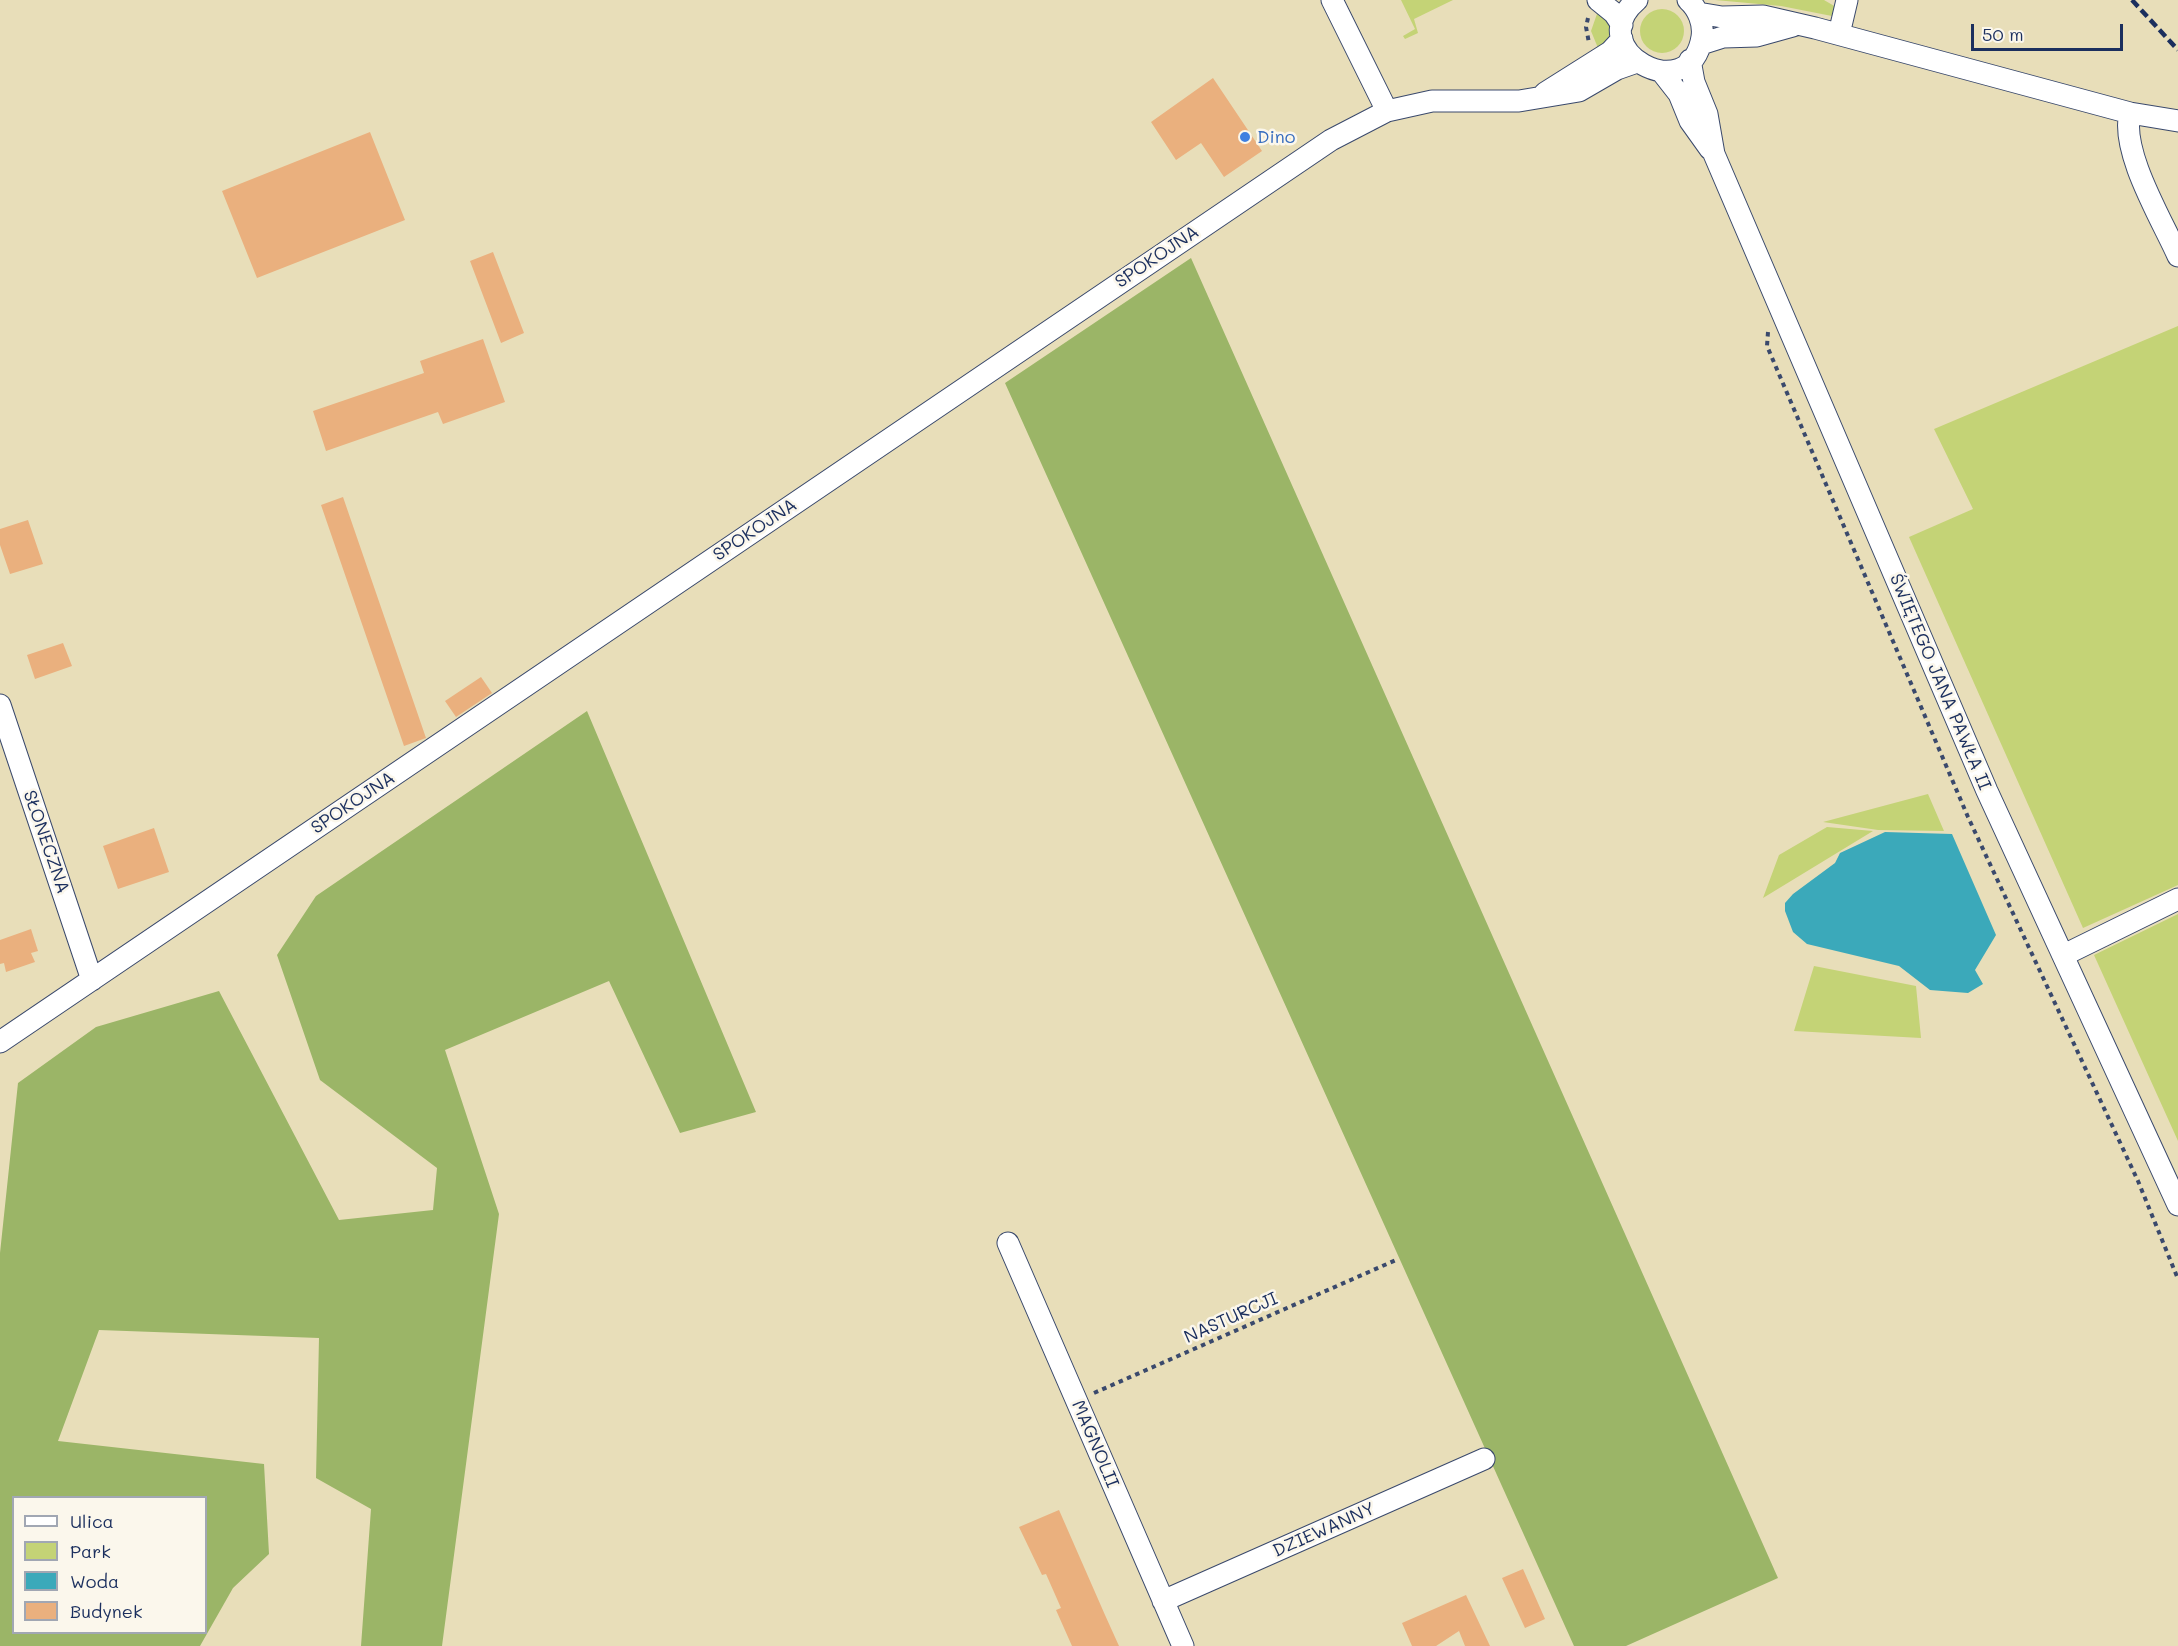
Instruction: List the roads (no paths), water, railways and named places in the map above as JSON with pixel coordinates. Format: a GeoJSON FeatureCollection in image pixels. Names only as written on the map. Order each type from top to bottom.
{"type":"FeatureCollection","features":[{"type":"Feature","properties":{"kind":"street"},"geometry":{"type":"LineString","coordinates":[[1332,0],[1387,111]]}},
{"type":"Feature","properties":{"kind":"street","name":"SPOKOJNA"},"geometry":{"type":"LineString","coordinates":[[1539,97],[1599,59],[1622,32],[1626,14],[1637,0]]}},
{"type":"Feature","properties":{"kind":"street"},"geometry":{"type":"LineString","coordinates":[[1839,34],[1847,0]]}},
{"type":"Feature","properties":{"kind":"street"},"geometry":{"type":"LineString","coordinates":[[1598,1],[1614,13],[1626,50],[1637,62],[1662,71],[1672,70],[1695,52],[1723,38],[1756,36],[1794,26]]}},
{"type":"Feature","properties":{"kind":"street"},"geometry":{"type":"LineString","coordinates":[[1693,6],[1711,16],[1762,16],[1794,26],[1839,34],[2130,113],[2178,121]]}},
{"type":"Feature","properties":{"kind":"street","name":"ŚWIĘTEGO JANA PAWŁA II"},"geometry":{"type":"LineString","coordinates":[[1693,6],[1702,23],[1695,52],[1694,82],[1707,114],[1714,154]]}},
{"type":"Feature","properties":{"kind":"street","name":"SPOKOJNA"},"geometry":{"type":"LineString","coordinates":[[0,1042],[1331,140],[1387,111],[1432,101],[1519,101],[1579,91],[1617,69],[1637,62]]}},
{"type":"Feature","properties":{"kind":"street","name":"ŚWIĘTEGO JANA PAWŁA II"},"geometry":{"type":"LineString","coordinates":[[1662,71],[1673,84],[1690,121],[1714,154],[1982,781],[2178,1205]]}},
{"type":"Feature","properties":{"kind":"street"},"geometry":{"type":"LineString","coordinates":[[2130,113],[2127,131],[2131,150],[2178,256]]}},
{"type":"Feature","properties":{"kind":"street","name":"SŁONECZNA"},"geometry":{"type":"LineString","coordinates":[[0,705],[92,980]]}},
{"type":"Feature","properties":{"kind":"street"},"geometry":{"type":"LineString","coordinates":[[2064,955],[2178,899]]}},
{"type":"Feature","properties":{"kind":"street","name":"MAGNOLII"},"geometry":{"type":"LineString","coordinates":[[1008,1243],[1183,1646]]}},
{"type":"Feature","properties":{"kind":"street","name":"DZIEWANNY"},"geometry":{"type":"LineString","coordinates":[[1163,1601],[1484,1459]]}},
{"type":"Feature","properties":{"kind":"water"},"geometry":{"type":"Polygon","coordinates":[[[1885,832],[1952,834],[1996,935],[1975,970],[1983,984],[1968,993],[1930,990],[1899,966],[1807,944],[1793,932],[1785,911],[1785,903],[1793,894],[1835,863],[1840,853],[1885,832]]]}},
{"type":"Feature","properties":{"kind":"railway"},"geometry":{"type":"LineString","coordinates":[[2132,0],[2178,50]]}},
{"type":"Feature","properties":{"kind":"place","name":"Dino"},"geometry":{"type":"Point","coordinates":[1245,137]}}]}
